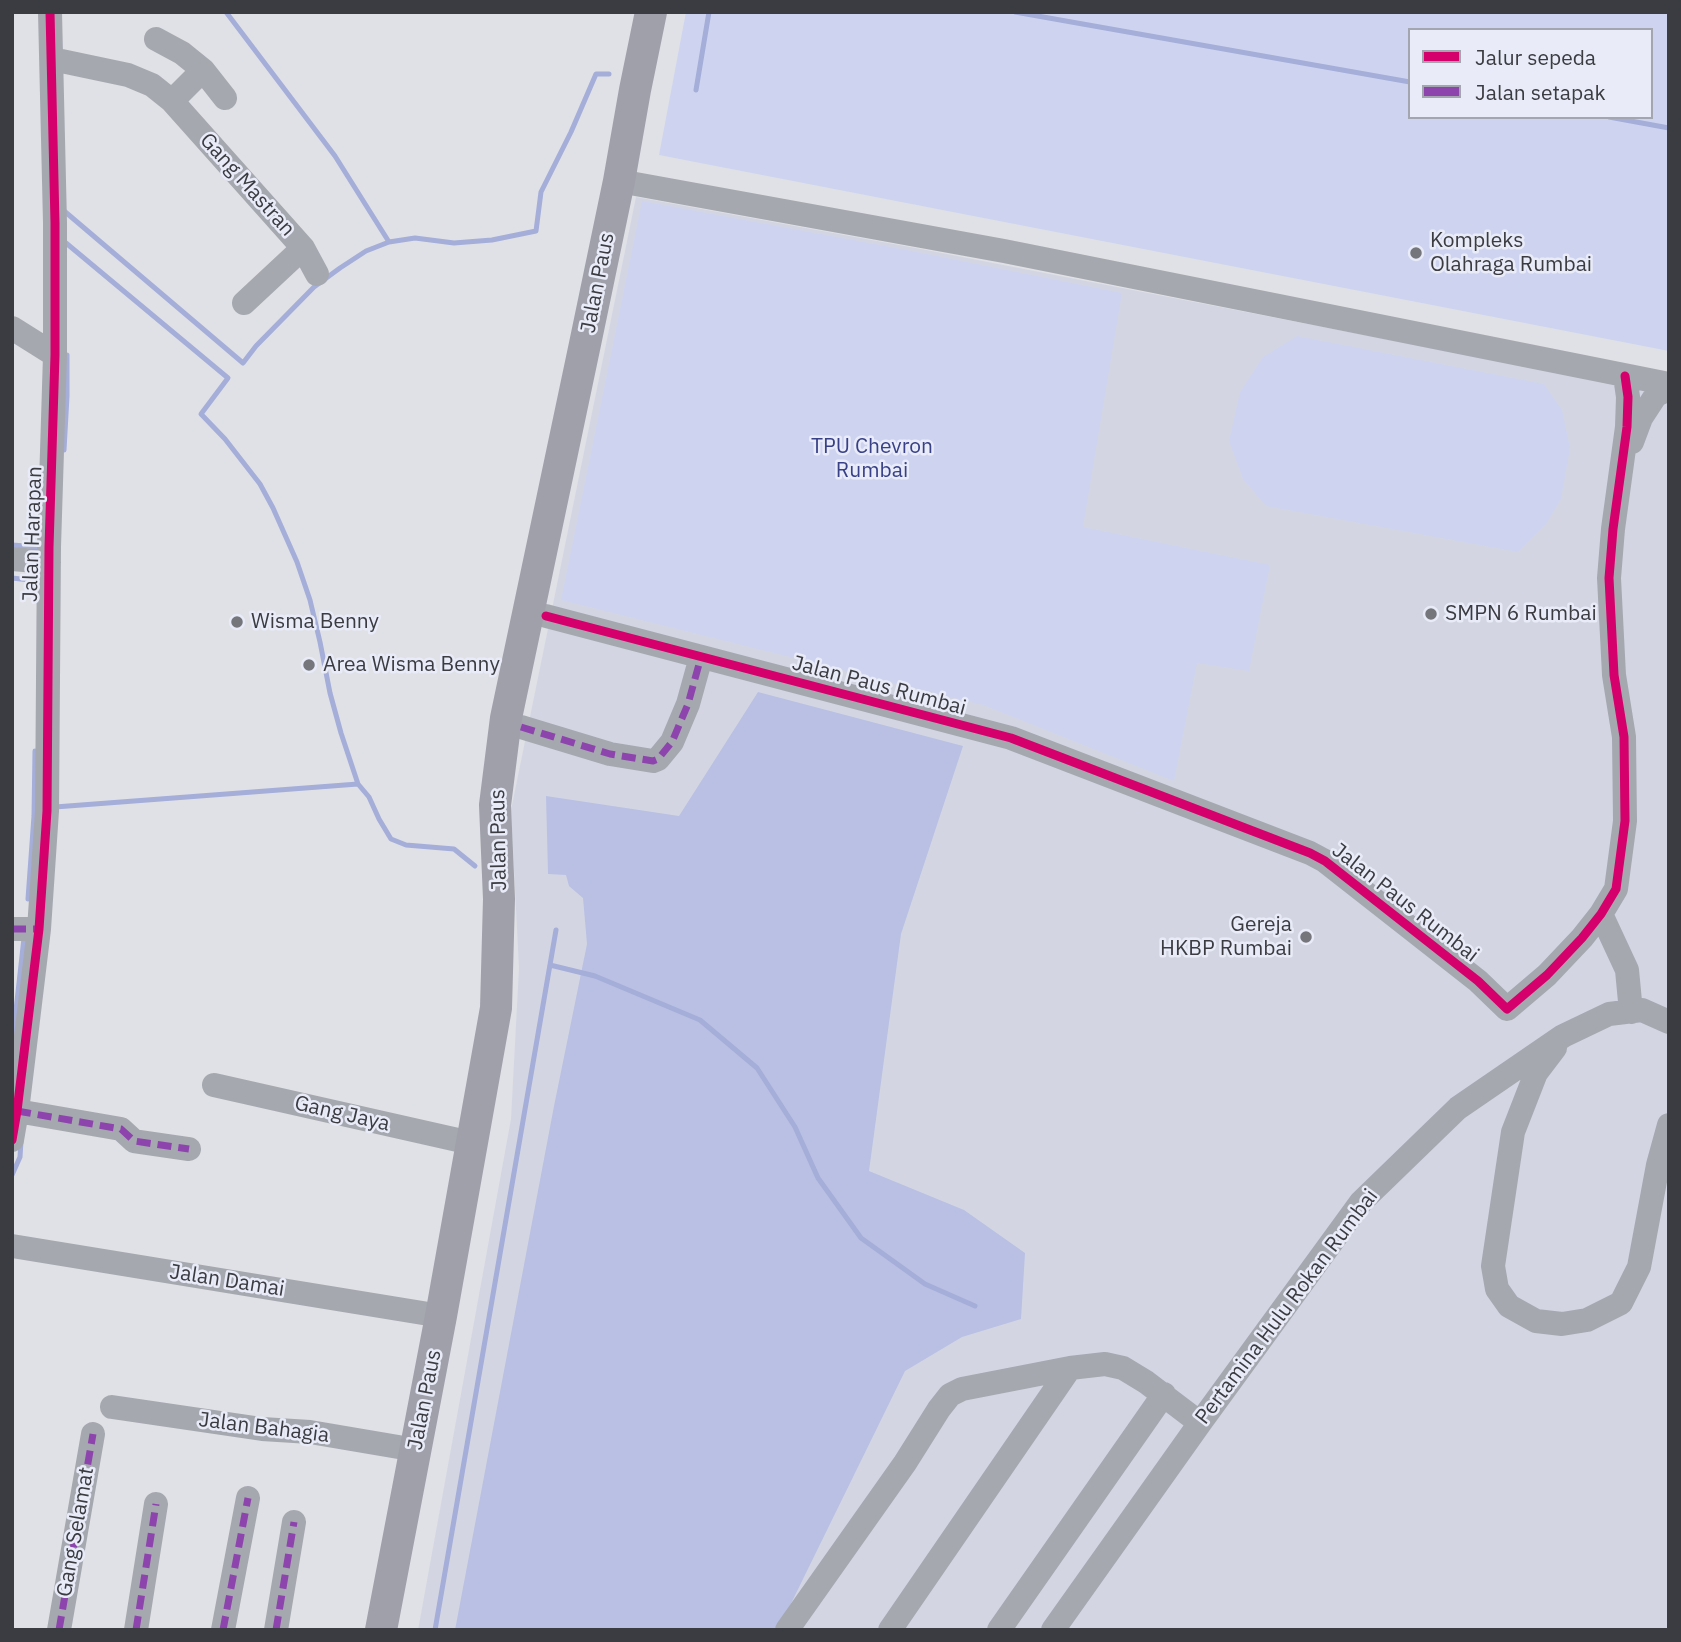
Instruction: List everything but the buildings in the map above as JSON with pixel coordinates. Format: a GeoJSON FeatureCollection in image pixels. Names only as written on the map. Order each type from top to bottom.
{"type":"FeatureCollection","features":[{"type":"Feature","properties":{"kind":"main road","name":"Jalan Paus"},"geometry":{"type":"LineString","coordinates":[[396,1630],[457,1319],[512,1008],[516,900],[512,808],[521,727],[546,615],[624,183],[635,90],[651,12]]}},
{"type":"Feature","properties":{"kind":"main road","name":"Jalan Paus"},"geometry":{"type":"LineString","coordinates":[[381,1630],[496,1008],[499,889],[495,805],[506,718],[664,12]]}},
{"type":"Feature","properties":{"kind":"street","name":"Jalan Harapan"},"geometry":{"type":"LineString","coordinates":[[12,1140],[22,1112],[25,929],[47,811],[49,562],[55,355],[64,228],[50,12]]}},
{"type":"Feature","properties":{"kind":"street"},"geometry":{"type":"LineString","coordinates":[[156,39],[182,53],[203,70],[225,98]]}},
{"type":"Feature","properties":{"kind":"street","name":"Gang Mastran"},"geometry":{"type":"LineString","coordinates":[[52,60],[128,75],[152,85],[172,101],[303,248],[317,274]]}},
{"type":"Feature","properties":{"kind":"street"},"geometry":{"type":"LineString","coordinates":[[172,101],[203,70]]}},
{"type":"Feature","properties":{"kind":"street"},"geometry":{"type":"LineString","coordinates":[[624,183],[1004,251],[1669,386]]}},
{"type":"Feature","properties":{"kind":"street"},"geometry":{"type":"LineString","coordinates":[[244,303],[303,248]]}},
{"type":"Feature","properties":{"kind":"street"},"geometry":{"type":"LineString","coordinates":[[12,328],[55,355]]}},
{"type":"Feature","properties":{"kind":"street","name":"Jalan Paus Rumbai"},"geometry":{"type":"LineString","coordinates":[[546,615],[1011,738],[1310,853],[1325,861],[1467,973],[1507,1009],[1547,975],[1582,938],[1616,889],[1625,821],[1624,737],[1614,675],[1609,578],[1627,427],[1628,397],[1625,376]]}},
{"type":"Feature","properties":{"kind":"street"},"geometry":{"type":"LineString","coordinates":[[1621,461],[1632,444],[1641,418],[1656,396],[1669,386]]}},
{"type":"Feature","properties":{"kind":"street"},"geometry":{"type":"LineString","coordinates":[[12,559],[49,562]]}},
{"type":"Feature","properties":{"kind":"street"},"geometry":{"type":"LineString","coordinates":[[521,727],[610,754],[653,761],[658,759],[672,742],[688,704],[701,657]]}},
{"type":"Feature","properties":{"kind":"street"},"geometry":{"type":"LineString","coordinates":[[1601,914],[1627,970],[1620,1013],[1642,1010],[1669,1022]]}},
{"type":"Feature","properties":{"kind":"street","name":"Pertamina Hulu Rokan Rumbai"},"geometry":{"type":"LineString","coordinates":[[1053,1630],[1199,1423],[1361,1202],[1458,1108],[1563,1036],[1620,1013]]}},
{"type":"Feature","properties":{"kind":"street"},"geometry":{"type":"LineString","coordinates":[[1563,1036],[1536,1073],[1513,1132],[1493,1266],[1497,1289],[1509,1306],[1536,1321],[1562,1324],[1587,1320],[1621,1303],[1639,1267],[1658,1165],[1669,1125]]}},
{"type":"Feature","properties":{"kind":"street","name":"Gang Jaya"},"geometry":{"type":"LineString","coordinates":[[214,1085],[471,1143]]}},
{"type":"Feature","properties":{"kind":"street"},"geometry":{"type":"LineString","coordinates":[[22,1112],[121,1129],[134,1141],[189,1149]]}},
{"type":"Feature","properties":{"kind":"street","name":"Jalan Damai"},"geometry":{"type":"LineString","coordinates":[[12,1246],[441,1316]]}},
{"type":"Feature","properties":{"kind":"street"},"geometry":{"type":"LineString","coordinates":[[787,1630],[950,1395],[962,1389],[1105,1364],[1123,1368],[1164,1394],[1199,1423]]}},
{"type":"Feature","properties":{"kind":"street"},"geometry":{"type":"LineString","coordinates":[[890,1630],[1070,1368]]}},
{"type":"Feature","properties":{"kind":"street"},"geometry":{"type":"LineString","coordinates":[[999,1630],[1164,1394]]}},
{"type":"Feature","properties":{"kind":"street","name":"Jalan Bahagia"},"geometry":{"type":"LineString","coordinates":[[112,1407],[262,1429],[310,1432],[416,1450]]}},
{"type":"Feature","properties":{"kind":"street","name":"Gang Selamat"},"geometry":{"type":"LineString","coordinates":[[58,1630],[93,1434]]}},
{"type":"Feature","properties":{"kind":"street"},"geometry":{"type":"LineString","coordinates":[[223,1630],[248,1498]]}},
{"type":"Feature","properties":{"kind":"street"},"geometry":{"type":"LineString","coordinates":[[136,1630],[156,1504]]}},
{"type":"Feature","properties":{"kind":"street"},"geometry":{"type":"LineString","coordinates":[[276,1630],[294,1522]]}},
{"type":"Feature","properties":{"kind":"shaded area"},"geometry":{"type":"Polygon","coordinates":[[[636,197],[921,249],[1669,394],[1669,1630],[418,1630],[511,1119],[519,968],[511,810],[636,197]]]}},
{"type":"Feature","properties":{"kind":"shaded area"},"geometry":{"type":"Polygon","coordinates":[[[758,692],[963,746],[901,934],[869,1171],[964,1210],[1025,1253],[1021,1319],[962,1337],[905,1371],[778,1630],[455,1630],[587,944],[583,898],[569,886],[566,875],[548,874],[546,796],[679,816],[758,692]]]}},
{"type":"Feature","properties":{"kind":"green space","name":"Kompleks Olahraga Rumbai"},"geometry":{"type":"Polygon","coordinates":[[[686,12],[1669,12],[1669,351],[659,155],[686,12]]]}},
{"type":"Feature","properties":{"kind":"green space","name":"TPU Chevron Rumbai"},"geometry":{"type":"Polygon","coordinates":[[[642,201],[1122,293],[1083,527],[1270,565],[1249,671],[1197,663],[1174,781],[983,705],[561,600],[642,201]]]}},
{"type":"Feature","properties":{"kind":"green space"},"geometry":{"type":"Polygon","coordinates":[[[1297,336],[1544,384],[1562,410],[1570,448],[1561,499],[1546,524],[1518,552],[1266,506],[1243,479],[1229,441],[1240,392],[1263,357],[1297,336]]]}},
{"type":"Feature","properties":{"kind":"waterway"},"geometry":{"type":"LineString","coordinates":[[226,12],[335,156],[389,242]]}},
{"type":"Feature","properties":{"kind":"waterway"},"geometry":{"type":"LineString","coordinates":[[696,90],[709,12]]}},
{"type":"Feature","properties":{"kind":"waterway"},"geometry":{"type":"LineString","coordinates":[[1015,12],[1408,82]]}},
{"type":"Feature","properties":{"kind":"waterway"},"geometry":{"type":"LineString","coordinates":[[63,210],[243,363],[256,346],[314,287],[366,251],[389,242],[415,238],[454,243],[492,240],[536,231],[541,192],[596,74],[609,74]]}},
{"type":"Feature","properties":{"kind":"waterway"},"geometry":{"type":"LineString","coordinates":[[1620,119],[1669,128]]}},
{"type":"Feature","properties":{"kind":"waterway"},"geometry":{"type":"LineString","coordinates":[[66,243],[228,378],[201,414],[225,439],[260,484],[297,562],[310,600],[330,693],[358,784],[369,797],[391,839],[406,845],[454,849],[475,866]]}},
{"type":"Feature","properties":{"kind":"waterway"},"geometry":{"type":"LineString","coordinates":[[64,450],[67,355]]}},
{"type":"Feature","properties":{"kind":"waterway"},"geometry":{"type":"LineString","coordinates":[[12,545],[39,547],[40,542]]}},
{"type":"Feature","properties":{"kind":"waterway"},"geometry":{"type":"LineString","coordinates":[[12,578],[38,581],[38,584]]}},
{"type":"Feature","properties":{"kind":"waterway"},"geometry":{"type":"LineString","coordinates":[[28,899],[35,751]]}},
{"type":"Feature","properties":{"kind":"waterway"},"geometry":{"type":"LineString","coordinates":[[55,807],[358,784]]}},
{"type":"Feature","properties":{"kind":"waterway"},"geometry":{"type":"LineString","coordinates":[[435,1630],[556,930]]}},
{"type":"Feature","properties":{"kind":"waterway"},"geometry":{"type":"LineString","coordinates":[[12,1046],[24,938]]}},
{"type":"Feature","properties":{"kind":"waterway"},"geometry":{"type":"LineString","coordinates":[[550,965],[595,976],[700,1020],[757,1068],[795,1127],[818,1178],[861,1238],[925,1284],[975,1306]]}},
{"type":"Feature","properties":{"kind":"waterway"},"geometry":{"type":"LineString","coordinates":[[12,1175],[20,1157],[21,1141]]}},
{"type":"Feature","properties":{"kind":"marked path"},"geometry":{"type":"LineString","coordinates":[[521,727],[610,754],[653,761],[658,759],[672,742],[688,704],[701,657]]}},
{"type":"Feature","properties":{"kind":"marked path"},"geometry":{"type":"LineString","coordinates":[[12,929],[39,929]]}},
{"type":"Feature","properties":{"kind":"marked path"},"geometry":{"type":"LineString","coordinates":[[17,1111],[121,1129],[134,1141],[189,1149]]}},
{"type":"Feature","properties":{"kind":"marked path"},"geometry":{"type":"LineString","coordinates":[[59,1630],[93,1434]]}},
{"type":"Feature","properties":{"kind":"marked path"},"geometry":{"type":"LineString","coordinates":[[223,1630],[248,1498]]}},
{"type":"Feature","properties":{"kind":"marked path"},"geometry":{"type":"LineString","coordinates":[[136,1630],[156,1504]]}},
{"type":"Feature","properties":{"kind":"marked path"},"geometry":{"type":"LineString","coordinates":[[276,1630],[294,1522]]}},
{"type":"Feature","properties":{"kind":"cycle path"},"geometry":{"type":"LineString","coordinates":[[12,1140],[39,929],[47,811],[49,547],[55,355],[50,12]]}},
{"type":"Feature","properties":{"kind":"cycle path"},"geometry":{"type":"LineString","coordinates":[[546,616],[1011,738],[1310,853],[1325,861],[1478,981],[1507,1009],[1547,975],[1582,938],[1616,889],[1625,821],[1624,737],[1614,675],[1609,578],[1627,427],[1628,397],[1625,376]]}},
{"type":"Feature","properties":{"kind":"place","name":"Kompleks Olahraga Rumbai"},"geometry":{"type":"Point","coordinates":[1416,253]}},
{"type":"Feature","properties":{"kind":"place","name":"SMPN 6 Rumbai"},"geometry":{"type":"Point","coordinates":[1431,614]}},
{"type":"Feature","properties":{"kind":"place","name":"Wisma Benny"},"geometry":{"type":"Point","coordinates":[237,622]}},
{"type":"Feature","properties":{"kind":"place","name":"Area Wisma Benny"},"geometry":{"type":"Point","coordinates":[309,665]}},
{"type":"Feature","properties":{"kind":"place","name":"Gereja HKBP Rumbai"},"geometry":{"type":"Point","coordinates":[1306,937]}}]}
